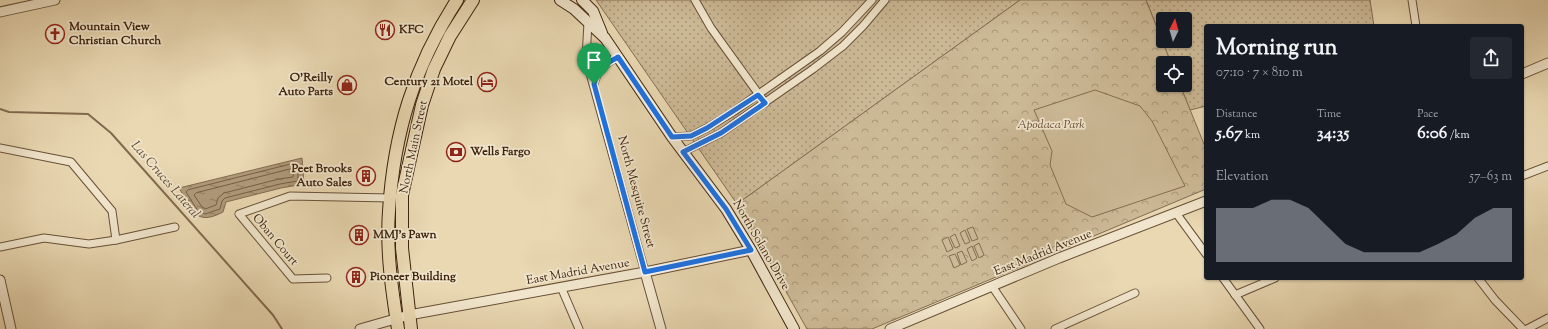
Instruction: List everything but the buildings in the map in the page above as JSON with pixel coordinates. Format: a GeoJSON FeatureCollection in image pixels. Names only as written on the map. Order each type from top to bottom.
{"type":"FeatureCollection","features":[{"type":"Feature","properties":{"kind":"main road","name":"North Main Street"},"geometry":{"type":"LineString","coordinates":[[397,324],[389,250],[389,212],[398,136],[408,99],[421,64],[457,0]]}},
{"type":"Feature","properties":{"kind":"main road","name":"North Main Street"},"geometry":{"type":"LineString","coordinates":[[411,329],[402,248],[402,195],[422,105],[434,69],[450,36],[473,0]]}},
{"type":"Feature","properties":{"kind":"main road","name":"North Solano Drive"},"geometry":{"type":"LineString","coordinates":[[560,0],[574,9],[605,38]]}},
{"type":"Feature","properties":{"kind":"main road","name":"North Solano Drive"},"geometry":{"type":"LineString","coordinates":[[582,0],[593,11],[605,38],[672,137],[726,209],[751,250],[794,329]]}},
{"type":"Feature","properties":{"kind":"main road"},"geometry":{"type":"LineString","coordinates":[[390,198],[402,195]]}},
{"type":"Feature","properties":{"kind":"street"},"geometry":{"type":"LineString","coordinates":[[0,12],[56,0]]}},
{"type":"Feature","properties":{"kind":"street"},"geometry":{"type":"LineString","coordinates":[[695,0],[711,28],[765,103]]}},
{"type":"Feature","properties":{"kind":"street"},"geometry":{"type":"LineString","coordinates":[[672,137],[691,136],[707,128],[758,95],[820,51],[842,32],[872,0]]}},
{"type":"Feature","properties":{"kind":"street"},"geometry":{"type":"LineString","coordinates":[[683,152],[721,133],[843,46],[883,3],[875,0]]}},
{"type":"Feature","properties":{"kind":"street"},"geometry":{"type":"LineString","coordinates":[[1412,0],[1416,24]]}},
{"type":"Feature","properties":{"kind":"street","name":"North Mesquite Street"},"geometry":{"type":"LineString","coordinates":[[588,22],[586,59],[661,329]]}},
{"type":"Feature","properties":{"kind":"street"},"geometry":{"type":"LineString","coordinates":[[594,84],[597,73],[603,65],[618,57]]}},
{"type":"Feature","properties":{"kind":"street"},"geometry":{"type":"LineString","coordinates":[[1524,73],[1548,63]]}},
{"type":"Feature","properties":{"kind":"street"},"geometry":{"type":"LineString","coordinates":[[0,148],[71,162],[112,211],[116,240]]}},
{"type":"Feature","properties":{"kind":"street"},"geometry":{"type":"LineString","coordinates":[[1524,175],[1548,166]]}},
{"type":"Feature","properties":{"kind":"street","name":"Oban Court"},"geometry":{"type":"LineString","coordinates":[[327,278],[293,279],[239,214],[290,196],[390,198]]}},
{"type":"Feature","properties":{"kind":"street","name":"East Madrid Avenue"},"geometry":{"type":"LineString","coordinates":[[890,329],[1059,258],[1204,202]]}},
{"type":"Feature","properties":{"kind":"street"},"geometry":{"type":"LineString","coordinates":[[1176,213],[1204,251]]}},
{"type":"Feature","properties":{"kind":"street"},"geometry":{"type":"LineString","coordinates":[[0,247],[44,238],[89,244],[116,240],[175,227]]}},
{"type":"Feature","properties":{"kind":"street","name":"East Madrid Avenue"},"geometry":{"type":"LineString","coordinates":[[360,329],[397,324],[409,315],[561,288],[751,250]]}},
{"type":"Feature","properties":{"kind":"street"},"geometry":{"type":"LineString","coordinates":[[0,280],[11,329]]}},
{"type":"Feature","properties":{"kind":"street"},"geometry":{"type":"LineString","coordinates":[[1224,280],[1259,329]]}},
{"type":"Feature","properties":{"kind":"street"},"geometry":{"type":"LineString","coordinates":[[1235,295],[1270,280]]}},
{"type":"Feature","properties":{"kind":"street"},"geometry":{"type":"LineString","coordinates":[[1480,280],[1495,300],[1522,329]]}},
{"type":"Feature","properties":{"kind":"street"},"geometry":{"type":"LineString","coordinates":[[992,286],[1021,329]]}},
{"type":"Feature","properties":{"kind":"street"},"geometry":{"type":"LineString","coordinates":[[561,288],[579,329]]}},
{"type":"Feature","properties":{"kind":"street"},"geometry":{"type":"LineString","coordinates":[[1056,329],[1135,293]]}},
{"type":"Feature","properties":{"kind":"street"},"geometry":{"type":"LineString","coordinates":[[1527,329],[1548,318]]}},
{"type":"Feature","properties":{"kind":"green space"},"geometry":{"type":"Polygon","coordinates":[[[596,0],[1020,0],[737,204],[596,0]]]}},
{"type":"Feature","properties":{"kind":"green space","name":"Apodaca Park"},"geometry":{"type":"Polygon","coordinates":[[[1020,0],[1146,0],[1156,25],[1156,48],[1165,48],[1168,56],[1156,56],[1156,92],[1183,92],[1204,144],[1204,190],[872,329],[807,329],[737,204],[1020,0]]]}},
{"type":"Feature","properties":{"kind":"green space"},"geometry":{"type":"Polygon","coordinates":[[[1146,0],[1370,0],[1374,24],[1204,24],[1204,106],[1190,110],[1183,92],[1192,92],[1192,56],[1168,56],[1165,48],[1192,48],[1192,12],[1156,12],[1156,25],[1146,0]]]}},
{"type":"Feature","properties":{"kind":"green space"},"geometry":{"type":"Polygon","coordinates":[[[1095,90],[1140,106],[1152,121],[1185,186],[1092,217],[1066,204],[1050,165],[1052,151],[1034,110],[1095,90]]]}},
{"type":"Feature","properties":{"kind":"green space"},"geometry":{"type":"Polygon","coordinates":[[[973,227],[978,239],[972,241],[967,229],[973,227]]]}},
{"type":"Feature","properties":{"kind":"green space"},"geometry":{"type":"Polygon","coordinates":[[[965,230],[970,242],[965,244],[960,233],[965,230]]]}},
{"type":"Feature","properties":{"kind":"green space"},"geometry":{"type":"Polygon","coordinates":[[[955,234],[960,246],[955,248],[950,237],[955,234]]]}},
{"type":"Feature","properties":{"kind":"green space"},"geometry":{"type":"Polygon","coordinates":[[[948,237],[953,249],[947,252],[942,240],[948,237]]]}},
{"type":"Feature","properties":{"kind":"green space"},"geometry":{"type":"Polygon","coordinates":[[[979,243],[984,255],[979,258],[974,246],[979,243]]]}},
{"type":"Feature","properties":{"kind":"green space"},"geometry":{"type":"Polygon","coordinates":[[[972,246],[977,258],[972,261],[967,249],[972,246]]]}},
{"type":"Feature","properties":{"kind":"green space"},"geometry":{"type":"Polygon","coordinates":[[[962,251],[967,262],[961,265],[957,253],[962,251]]]}},
{"type":"Feature","properties":{"kind":"green space"},"geometry":{"type":"Polygon","coordinates":[[[955,254],[960,265],[954,268],[949,256],[955,254]]]}},
{"type":"Feature","properties":{"kind":"water"},"geometry":{"type":"Polygon","coordinates":[[[302,158],[304,184],[281,188],[226,202],[223,212],[206,218],[195,214],[179,188],[302,158]]]}},
{"type":"Feature","properties":{"kind":"waterway","name":"Las Cruces Lateral"},"geometry":{"type":"LineString","coordinates":[[0,109],[9,112],[88,114],[111,133],[273,315],[282,329]]}},
{"type":"Feature","properties":{"kind":"place","name":"KFC"},"geometry":{"type":"Point","coordinates":[385,30]}},
{"type":"Feature","properties":{"kind":"place","name":"Mountain View Christian Church"},"geometry":{"type":"Point","coordinates":[55,34]}},
{"type":"Feature","properties":{"kind":"place","name":"Century 21 Motel"},"geometry":{"type":"Point","coordinates":[487,82]}},
{"type":"Feature","properties":{"kind":"place","name":"O'Reilly Auto Parts"},"geometry":{"type":"Point","coordinates":[347,85]}},
{"type":"Feature","properties":{"kind":"place","name":"Wells Fargo"},"geometry":{"type":"Point","coordinates":[456,152]}},
{"type":"Feature","properties":{"kind":"place","name":"Peet Brooks Auto Sales"},"geometry":{"type":"Point","coordinates":[366,176]}},
{"type":"Feature","properties":{"kind":"place","name":"MMJ's Pawn"},"geometry":{"type":"Point","coordinates":[359,235]}},
{"type":"Feature","properties":{"kind":"place","name":"Pioneer Building"},"geometry":{"type":"Point","coordinates":[356,277]}},
{"type":"Feature","properties":{"kind":"route"},"geometry":{"type":"LineString","coordinates":[[618,57],[672,137],[691,136],[707,128],[758,95],[765,103],[721,133],[683,152],[726,209],[751,250],[645,272],[594,84],[597,73],[603,65],[618,57]]}}]}
